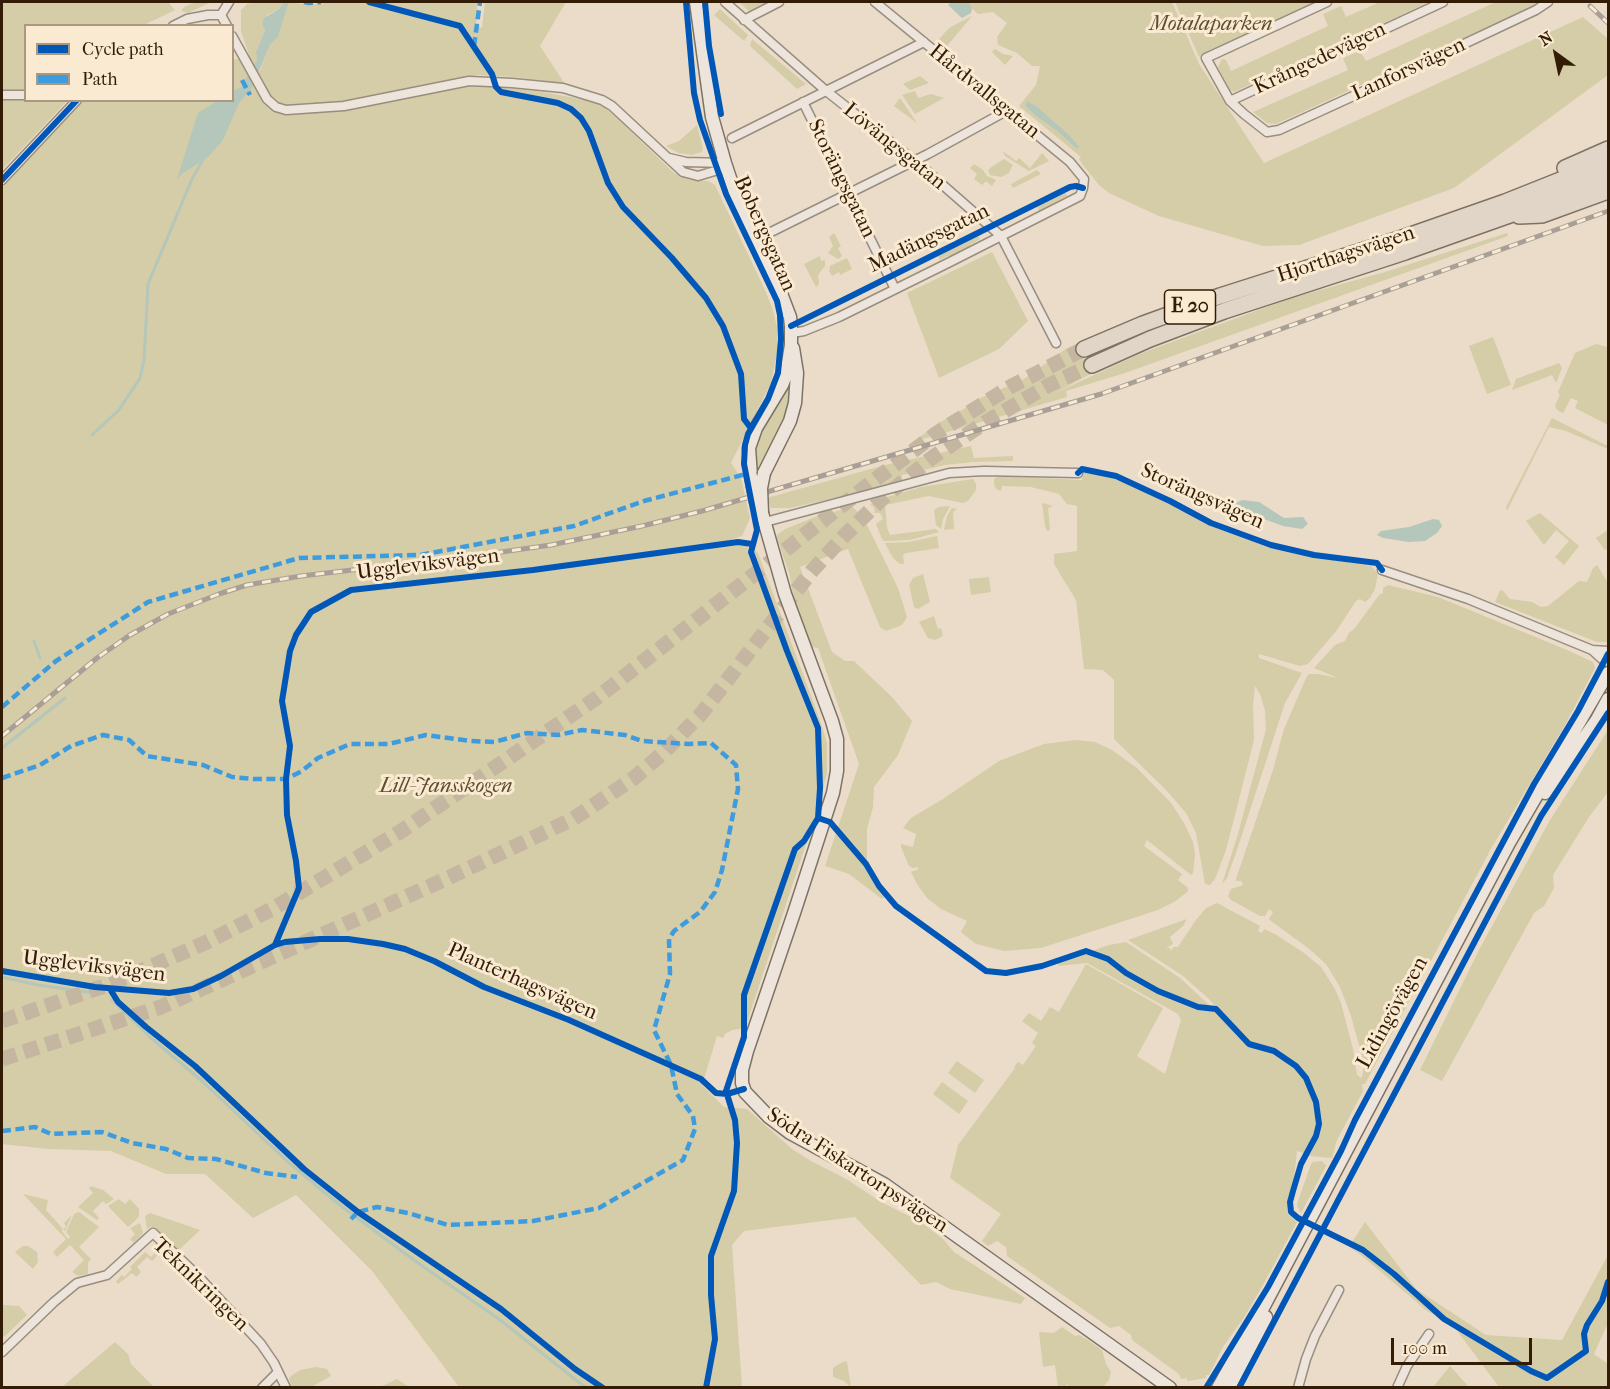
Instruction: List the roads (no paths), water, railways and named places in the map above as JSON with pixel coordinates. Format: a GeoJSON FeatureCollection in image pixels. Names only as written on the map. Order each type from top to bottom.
{"type":"FeatureCollection","features":[{"type":"Feature","properties":{"kind":"highway"},"geometry":{"type":"LineString","coordinates":[[1506,209],[1558,171],[1608,149]]}},
{"type":"Feature","properties":{"kind":"highway","name":"Hjorthagsvägen"},"geometry":{"type":"LineString","coordinates":[[1092,365],[1150,339],[1224,311],[1506,209],[1608,161]]}},
{"type":"Feature","properties":{"kind":"highway","name":"Hjorthagsvägen"},"geometry":{"type":"LineString","coordinates":[[1084,349],[1143,324],[1220,296],[1392,241],[1608,177]]}},
{"type":"Feature","properties":{"kind":"highway"},"geometry":{"type":"LineString","coordinates":[[1506,209],[1542,215],[1608,191]]}},
{"type":"Feature","properties":{"kind":"street"},"geometry":{"type":"LineString","coordinates":[[221,15],[230,2]]}},
{"type":"Feature","properties":{"kind":"street","name":"Bobergsgatan"},"geometry":{"type":"LineString","coordinates":[[696,2],[712,117],[739,205],[787,308],[795,354],[797,374],[795,403],[790,421],[764,473],[761,488],[763,517]]}},
{"type":"Feature","properties":{"kind":"street","name":"Lövängsgatan"},"geometry":{"type":"LineString","coordinates":[[725,2],[825,90],[914,161],[1001,236],[1056,343]]}},
{"type":"Feature","properties":{"kind":"street"},"geometry":{"type":"LineString","coordinates":[[744,20],[779,2]]}},
{"type":"Feature","properties":{"kind":"street","name":"Hårdvallsgatan"},"geometry":{"type":"LineString","coordinates":[[875,2],[1070,162],[1084,179],[1083,188]]}},
{"type":"Feature","properties":{"kind":"street"},"geometry":{"type":"LineString","coordinates":[[1230,100],[1206,58],[1327,2]]}},
{"type":"Feature","properties":{"kind":"street","name":"Krångedevägen"},"geometry":{"type":"LineString","coordinates":[[1230,100],[1443,2]]}},
{"type":"Feature","properties":{"kind":"street","name":"Lanforsvägen"},"geometry":{"type":"LineString","coordinates":[[1230,100],[1267,132],[1279,130],[1536,10],[1548,2]]}},
{"type":"Feature","properties":{"kind":"street"},"geometry":{"type":"LineString","coordinates":[[177,24],[187,19],[221,15]]}},
{"type":"Feature","properties":{"kind":"street"},"geometry":{"type":"LineString","coordinates":[[221,15],[226,24]]}},
{"type":"Feature","properties":{"kind":"street"},"geometry":{"type":"LineString","coordinates":[[234,40],[267,99],[286,110],[344,106],[469,81],[563,88],[602,100],[612,106],[690,176],[718,170],[725,163]]}},
{"type":"Feature","properties":{"kind":"street"},"geometry":{"type":"LineString","coordinates":[[732,138],[924,42]]}},
{"type":"Feature","properties":{"kind":"street"},"geometry":{"type":"LineString","coordinates":[[2,95],[24,95]]}},
{"type":"Feature","properties":{"kind":"street"},"geometry":{"type":"LineString","coordinates":[[2,180],[75,102]]}},
{"type":"Feature","properties":{"kind":"street","name":"Storängsgatan"},"geometry":{"type":"LineString","coordinates":[[803,102],[895,289]]}},
{"type":"Feature","properties":{"kind":"street"},"geometry":{"type":"LineString","coordinates":[[769,233],[914,161],[1008,110]]}},
{"type":"Feature","properties":{"kind":"street"},"geometry":{"type":"LineString","coordinates":[[668,158],[686,162],[725,163]]}},
{"type":"Feature","properties":{"kind":"street","name":"Madängsgatan"},"geometry":{"type":"LineString","coordinates":[[791,339],[1080,196],[1083,188]]}},
{"type":"Feature","properties":{"kind":"street","name":"Bobergsgatan"},"geometry":{"type":"LineString","coordinates":[[763,517],[756,503],[749,448],[753,436],[782,385],[791,339]]}},
{"type":"Feature","properties":{"kind":"street"},"geometry":{"type":"LineString","coordinates":[[763,517],[949,473],[1078,472]]}},
{"type":"Feature","properties":{"kind":"street","name":"Södra Fiskartorpsvägen"},"geometry":{"type":"LineString","coordinates":[[763,517],[784,594],[832,721],[837,739],[837,771],[833,793],[747,1051],[742,1070],[745,1092],[769,1117],[790,1133],[884,1184],[1170,1388]]}},
{"type":"Feature","properties":{"kind":"street"},"geometry":{"type":"LineString","coordinates":[[1382,570],[1468,599],[1592,650],[1608,651]]}},
{"type":"Feature","properties":{"kind":"street"},"geometry":{"type":"LineString","coordinates":[[1592,650],[1608,662]]}},
{"type":"Feature","properties":{"kind":"street","name":"Lidingövägen"},"geometry":{"type":"LineString","coordinates":[[1218,1388],[1270,1296],[1509,843],[1608,673]]}},
{"type":"Feature","properties":{"kind":"street","name":"Lidingövägen"},"geometry":{"type":"LineString","coordinates":[[1229,1388],[1537,808],[1596,721],[1608,699]]}},
{"type":"Feature","properties":{"kind":"street","name":"Teknikringen"},"geometry":{"type":"LineString","coordinates":[[2,1352],[76,1283],[107,1275],[153,1233],[198,1276],[268,1353],[286,1388]]}},
{"type":"Feature","properties":{"kind":"street"},"geometry":{"type":"LineString","coordinates":[[1298,1388],[1315,1336],[1339,1290]]}},
{"type":"Feature","properties":{"kind":"street"},"geometry":{"type":"LineString","coordinates":[[1396,1388],[1411,1359],[1429,1334]]}},
{"type":"Feature","properties":{"kind":"street"},"geometry":{"type":"LineString","coordinates":[[262,1388],[278,1372]]}},
{"type":"Feature","properties":{"kind":"waterway"},"geometry":{"type":"LineString","coordinates":[[92,435],[119,410],[140,378],[144,360],[148,284],[192,179],[205,156]]}},
{"type":"Feature","properties":{"kind":"waterway"},"geometry":{"type":"LineString","coordinates":[[34,641],[40,658]]}},
{"type":"Feature","properties":{"kind":"waterway"},"geometry":{"type":"LineString","coordinates":[[2,748],[65,698]]}},
{"type":"Feature","properties":{"kind":"waterway"},"geometry":{"type":"LineString","coordinates":[[2,977],[94,993]]}},
{"type":"Feature","properties":{"kind":"waterway"},"geometry":{"type":"LineString","coordinates":[[112,1000],[288,1162],[341,1206],[499,1319],[586,1388]]}},
{"type":"Feature","properties":{"kind":"tunnel"},"geometry":{"type":"LineString","coordinates":[[2,1021],[110,984],[207,942],[274,908],[403,830],[598,697],[937,433],[1010,387],[1084,349]]}},
{"type":"Feature","properties":{"kind":"tunnel"},"geometry":{"type":"LineString","coordinates":[[2,1059],[161,1007],[573,819],[634,778],[664,752],[701,714],[811,572],[883,498],[933,457],[986,422],[1049,385],[1092,365]]}},
{"type":"Feature","properties":{"kind":"railway"},"geometry":{"type":"LineString","coordinates":[[1590,6],[1608,23]]}},
{"type":"Feature","properties":{"kind":"railway"},"geometry":{"type":"LineString","coordinates":[[2,736],[97,658],[130,635],[168,614],[219,594],[247,585],[301,576],[551,545],[702,511],[1101,394],[1608,211]]}},
{"type":"Feature","properties":{"kind":"park label","name":"Motalaparken"},"geometry":{"type":"Point","coordinates":[1211,25]}},
{"type":"Feature","properties":{"kind":"park label","name":"Lill-Jansskogen"},"geometry":{"type":"Point","coordinates":[446,787]}}]}
